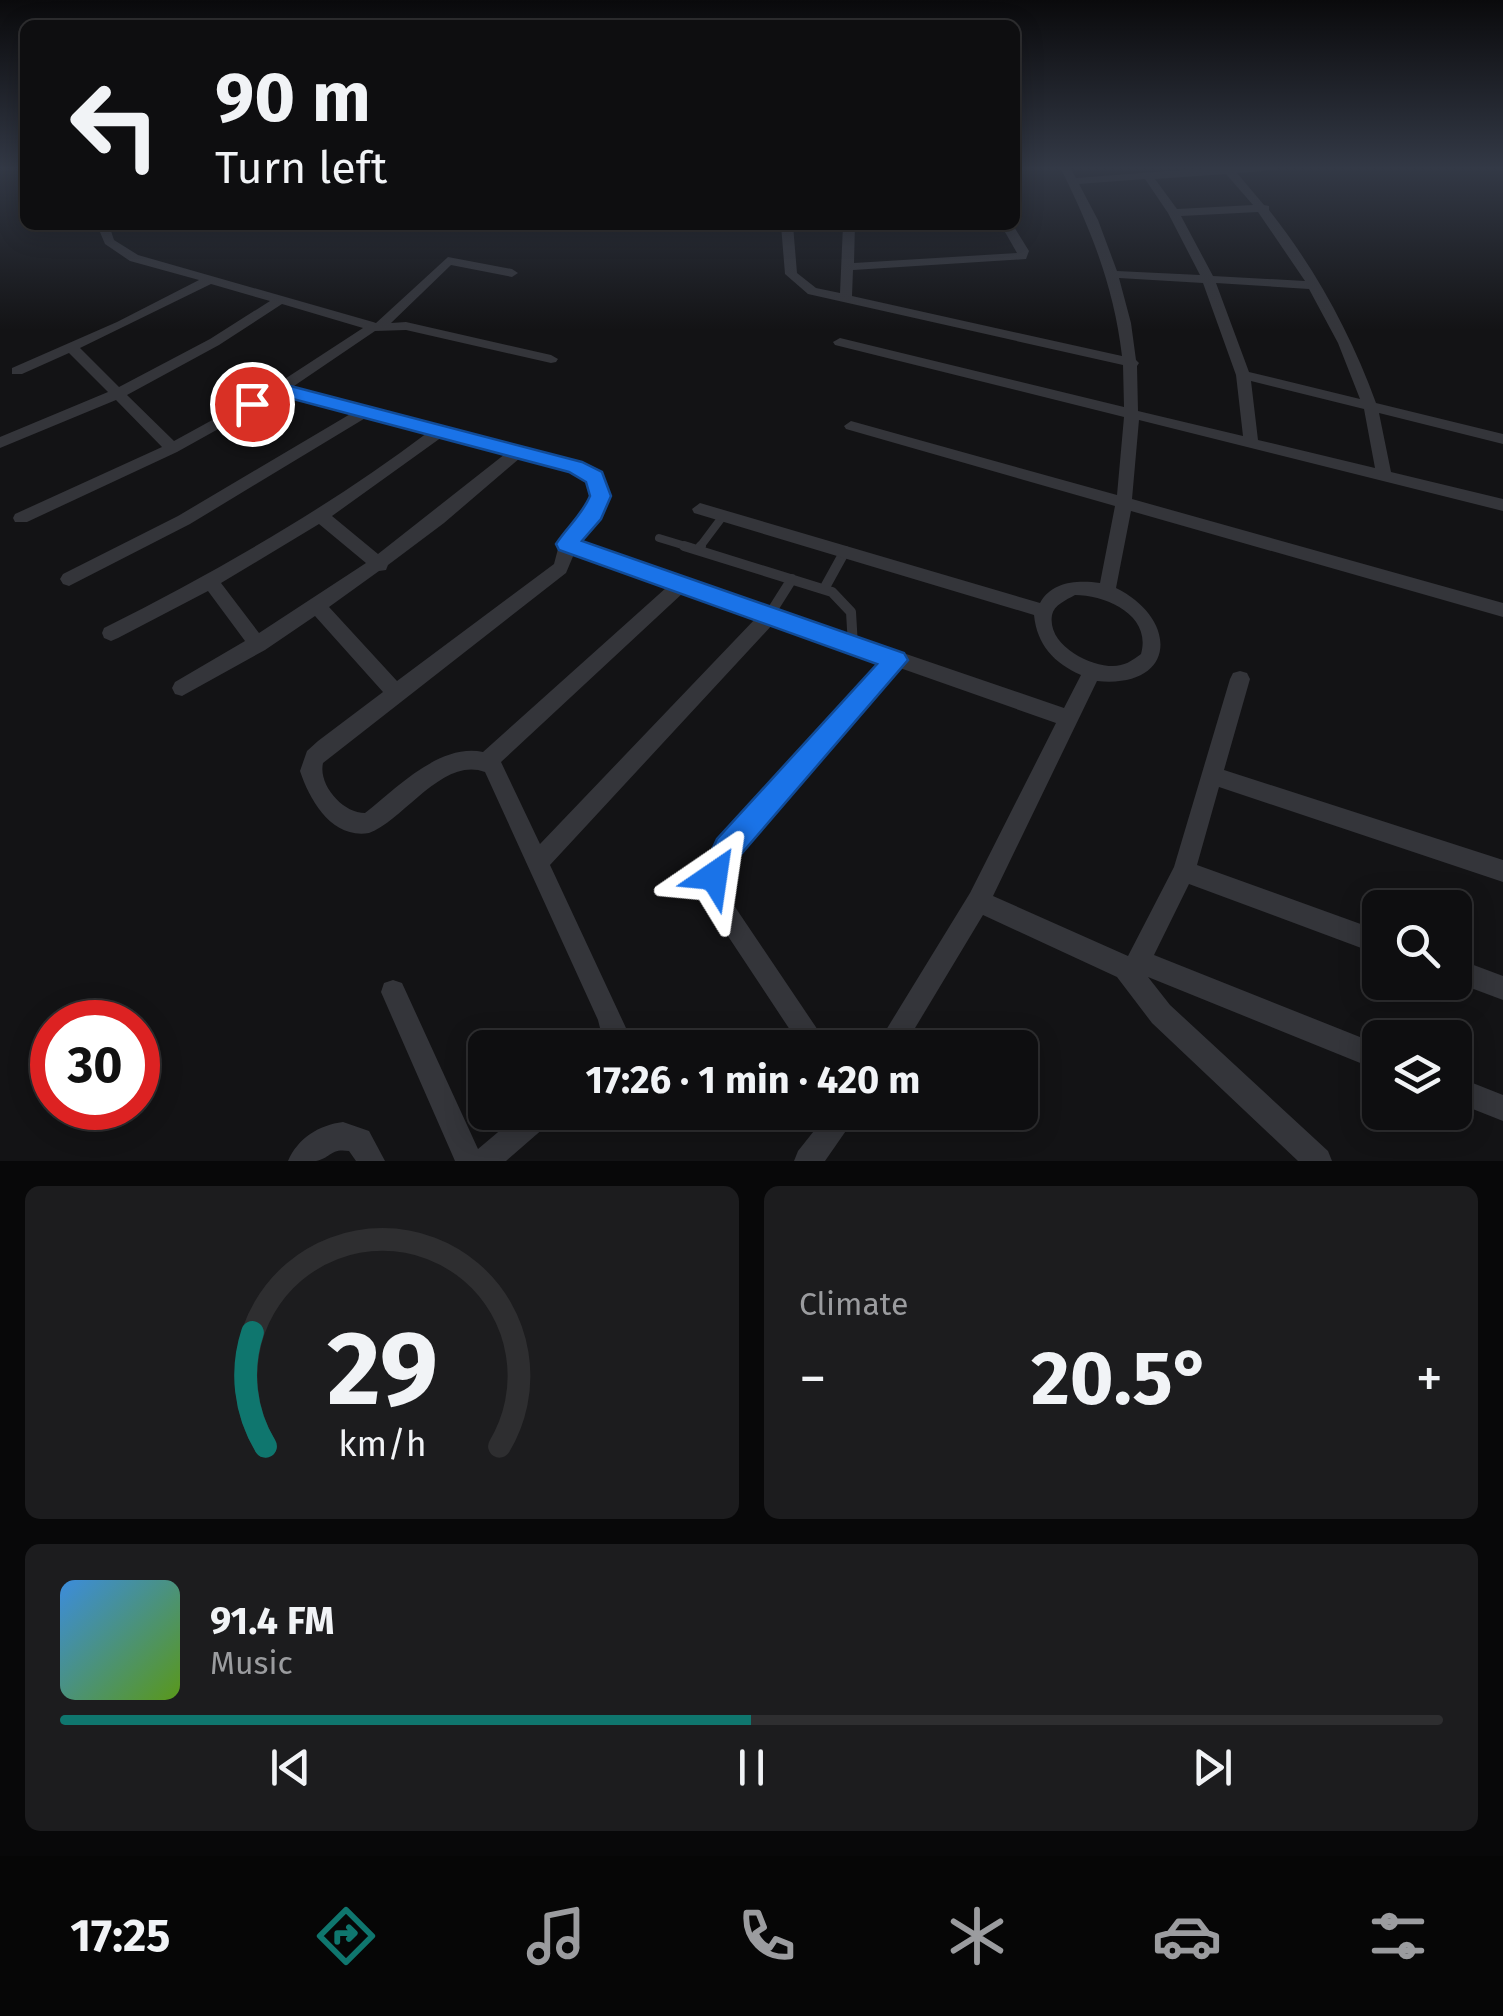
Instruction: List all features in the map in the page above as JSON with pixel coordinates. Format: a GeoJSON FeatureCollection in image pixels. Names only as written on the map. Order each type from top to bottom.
{"type":"FeatureCollection","features":[{"type":"Feature","properties":{"kind":"street"},"geometry":{"type":"LineString","coordinates":[[1089,221],[1111,274],[1132,363],[1127,504],[1107,592]]}},
{"type":"Feature","properties":{"kind":"street"},"geometry":{"type":"LineString","coordinates":[[1178,221],[1208,279],[1243,376],[1251,444]]}},
{"type":"Feature","properties":{"kind":"street"},"geometry":{"type":"LineString","coordinates":[[1273,221],[1312,285],[1370,406],[1384,475]]}},
{"type":"Feature","properties":{"kind":"street"},"geometry":{"type":"LineString","coordinates":[[105,230],[119,252],[209,280],[376,327],[410,327],[551,359]]}},
{"type":"Feature","properties":{"kind":"street"},"geometry":{"type":"LineString","coordinates":[[788,230],[794,279],[812,291],[1132,363]]}},
{"type":"Feature","properties":{"kind":"street"},"geometry":{"type":"LineString","coordinates":[[846,300],[849,230]]}},
{"type":"Feature","properties":{"kind":"street"},"geometry":{"type":"LineString","coordinates":[[847,266],[1020,257],[1023,252],[1010,230]]}},
{"type":"Feature","properties":{"kind":"street"},"geometry":{"type":"LineString","coordinates":[[22,518],[172,448],[279,389],[376,327],[448,261],[512,273]]}},
{"type":"Feature","properties":{"kind":"street"},"geometry":{"type":"LineString","coordinates":[[1111,274],[1312,285]]}},
{"type":"Feature","properties":{"kind":"street"},"geometry":{"type":"LineString","coordinates":[[17,371],[209,280]]}},
{"type":"Feature","properties":{"kind":"street"},"geometry":{"type":"LineString","coordinates":[[0,442],[119,394],[183,363],[282,300]]}},
{"type":"Feature","properties":{"kind":"street"},"geometry":{"type":"LineString","coordinates":[[840,342],[1503,505]]}},
{"type":"Feature","properties":{"kind":"street"},"geometry":{"type":"LineString","coordinates":[[72,348],[172,448]]}},
{"type":"Feature","properties":{"kind":"street"},"geometry":{"type":"LineString","coordinates":[[1243,376],[1503,439]]}},
{"type":"Feature","properties":{"kind":"street"},"geometry":{"type":"LineString","coordinates":[[279,389],[586,471],[600,486],[601,496],[593,514],[567,544],[564,562],[554,574],[324,747],[312,765],[314,782],[344,822],[356,827],[369,823],[457,760],[472,756],[487,760],[538,862],[613,1030]]}},
{"type":"Feature","properties":{"kind":"street"},"geometry":{"type":"LineString","coordinates":[[69,579],[184,520],[365,412]]}},
{"type":"Feature","properties":{"kind":"street"},"geometry":{"type":"LineString","coordinates":[[851,426],[1503,610]]}},
{"type":"Feature","properties":{"kind":"street"},"geometry":{"type":"LineString","coordinates":[[111,633],[211,582],[322,517],[438,432]]}},
{"type":"Feature","properties":{"kind":"street"},"geometry":{"type":"LineString","coordinates":[[182,688],[258,645],[380,565],[456,507],[518,452]]}},
{"type":"Feature","properties":{"kind":"street"},"geometry":{"type":"LineString","coordinates":[[700,509],[1044,611]]}},
{"type":"Feature","properties":{"kind":"street"},"geometry":{"type":"LineString","coordinates":[[322,517],[380,565]]}},
{"type":"Feature","properties":{"kind":"street"},"geometry":{"type":"LineString","coordinates":[[567,544],[1070,720]]}},
{"type":"Feature","properties":{"kind":"street"},"geometry":{"type":"LineString","coordinates":[[211,582],[258,645]]}},
{"type":"Feature","properties":{"kind":"street"},"geometry":{"type":"LineString","coordinates":[[487,760],[679,586]]}},
{"type":"Feature","properties":{"kind":"street"},"geometry":{"type":"LineString","coordinates":[[1072,588],[1107,592],[1137,609],[1153,638],[1152,653],[1129,672],[1092,672],[1058,652],[1048,639],[1044,611],[1050,600],[1072,588]]}},
{"type":"Feature","properties":{"kind":"street"},"geometry":{"type":"LineString","coordinates":[[318,607],[396,693]]}},
{"type":"Feature","properties":{"kind":"street"},"geometry":{"type":"LineString","coordinates":[[538,862],[768,617]]}},
{"type":"Feature","properties":{"kind":"street"},"geometry":{"type":"LineString","coordinates":[[805,1030],[720,906],[714,876],[727,849],[896,660]]}},
{"type":"Feature","properties":{"kind":"street"},"geometry":{"type":"LineString","coordinates":[[899,1030],[978,901],[1092,672]]}},
{"type":"Feature","properties":{"kind":"street"},"geometry":{"type":"LineString","coordinates":[[1136,967],[1184,871],[1240,679]]}},
{"type":"Feature","properties":{"kind":"street"},"geometry":{"type":"LineString","coordinates":[[1214,776],[1503,870]]}},
{"type":"Feature","properties":{"kind":"street"},"geometry":{"type":"LineString","coordinates":[[1184,871],[1362,936]]}},
{"type":"Feature","properties":{"kind":"street"},"geometry":{"type":"LineString","coordinates":[[978,901],[1120,964],[1362,1051]]}},
{"type":"Feature","properties":{"kind":"street"},"geometry":{"type":"LineString","coordinates":[[1136,967],[1161,1014],[1318,1161]]}},
{"type":"Feature","properties":{"kind":"street"},"geometry":{"type":"LineString","coordinates":[[1472,976],[1503,988]]}},
{"type":"Feature","properties":{"kind":"street"},"geometry":{"type":"LineString","coordinates":[[392,992],[469,1161]]}},
{"type":"Feature","properties":{"kind":"street"},"geometry":{"type":"LineString","coordinates":[[1472,1096],[1503,1108]]}},
{"type":"Feature","properties":{"kind":"street"},"geometry":{"type":"LineString","coordinates":[[485,1161],[522,1130]]}},
{"type":"Feature","properties":{"kind":"street"},"geometry":{"type":"LineString","coordinates":[[808,1161],[832,1130]]}},
{"type":"Feature","properties":{"kind":"street"},"geometry":{"type":"LineString","coordinates":[[302,1161],[319,1143],[341,1134],[359,1140],[371,1161]]}},
{"type":"Feature","properties":{"kind":"lane"},"geometry":{"type":"LineString","coordinates":[[698,550],[724,516]]}},
{"type":"Feature","properties":{"kind":"lane"},"geometry":{"type":"LineString","coordinates":[[659,538],[824,588],[840,598],[851,612],[853,646]]}},
{"type":"Feature","properties":{"kind":"lane"},"geometry":{"type":"LineString","coordinates":[[824,588],[845,551]]}},
{"type":"Feature","properties":{"kind":"lane"},"geometry":{"type":"LineString","coordinates":[[768,617],[792,579]]}},
{"type":"Feature","properties":{"kind":"route"},"geometry":{"type":"LineString","coordinates":[[252,404],[279,389],[586,471],[600,486],[601,496],[593,514],[567,544],[896,660],[721,856],[714,876]]}}]}
